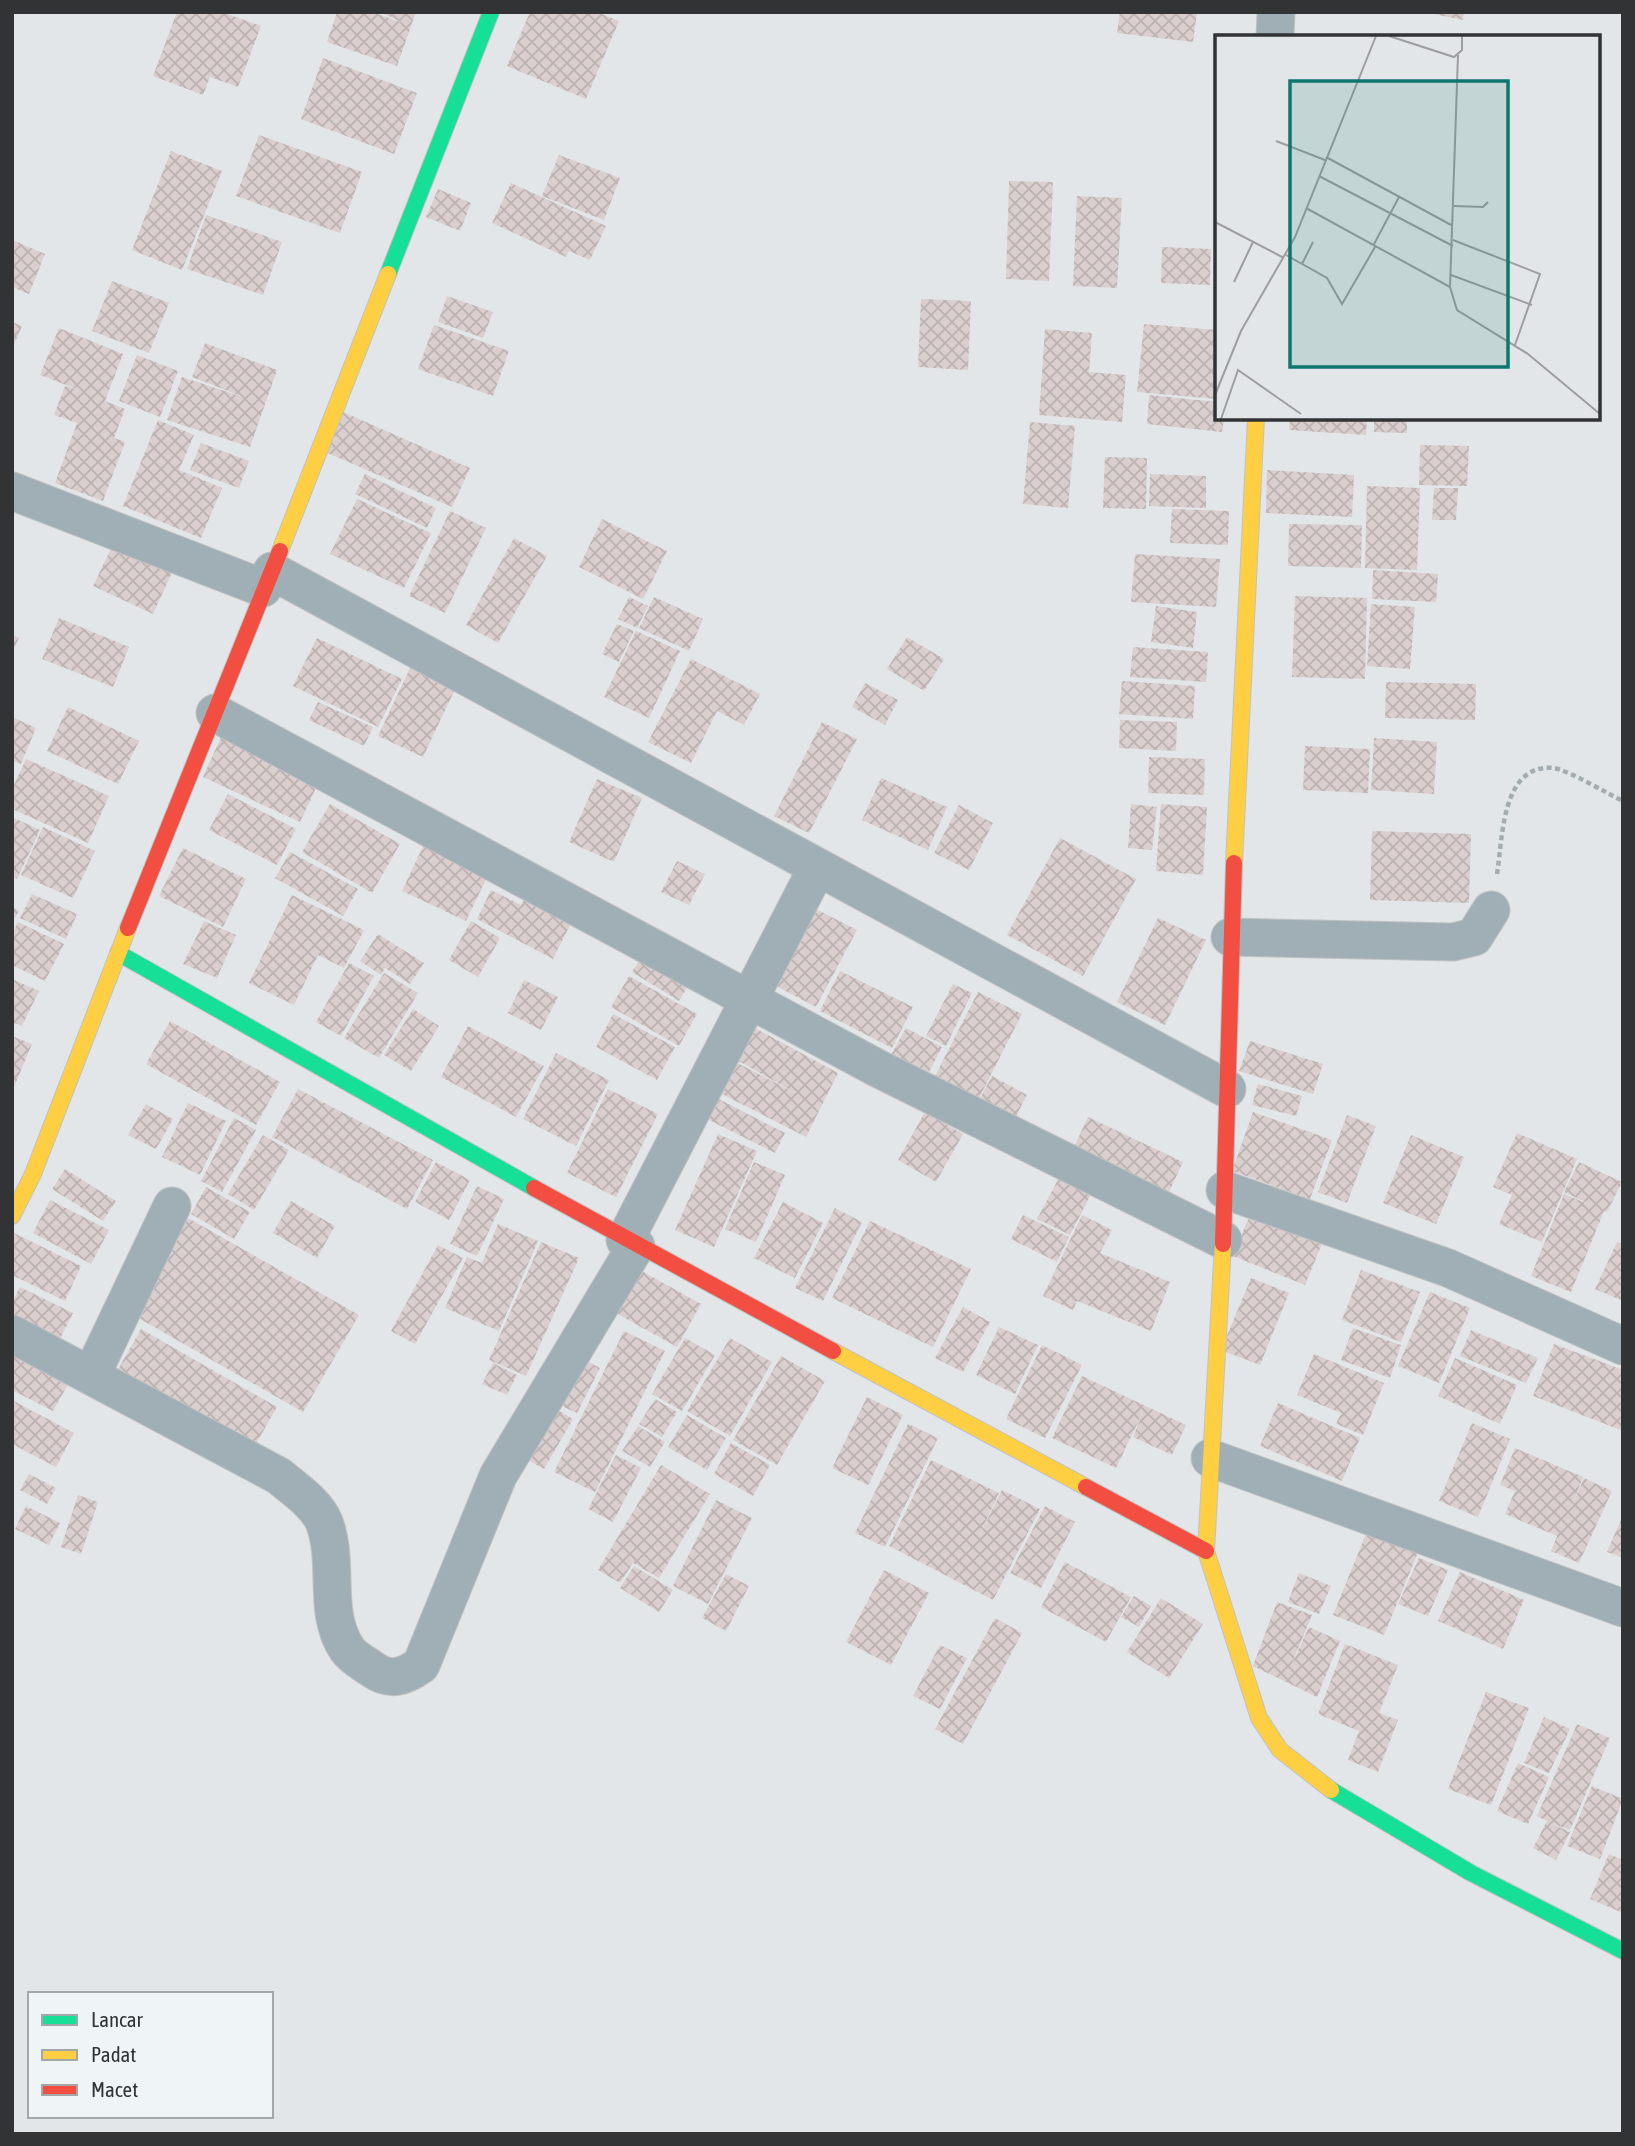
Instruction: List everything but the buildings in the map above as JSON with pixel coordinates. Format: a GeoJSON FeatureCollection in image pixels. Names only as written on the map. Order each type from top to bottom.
{"type":"FeatureCollection","features":[{"type":"Feature","properties":{"kind":"street"},"geometry":{"type":"LineString","coordinates":[[12,1216],[33,1174],[491,12]]}},
{"type":"Feature","properties":{"kind":"street"},"geometry":{"type":"LineString","coordinates":[[1275,35],[1276,12]]}},
{"type":"Feature","properties":{"kind":"street"},"geometry":{"type":"LineString","coordinates":[[1256,420],[1230,937],[1223,1240],[1206,1550],[1259,1718],[1280,1750],[1321,1784],[1471,1873],[1623,1951]]}},
{"type":"Feature","properties":{"kind":"street"},"geometry":{"type":"LineString","coordinates":[[12,491],[267,580],[817,868],[1227,1089]]}},
{"type":"Feature","properties":{"kind":"street"},"geometry":{"type":"LineString","coordinates":[[215,713],[889,1074],[1223,1240]]}},
{"type":"Feature","properties":{"kind":"street"},"geometry":{"type":"LineString","coordinates":[[12,1334],[279,1476],[311,1504],[323,1520],[332,1549],[333,1597],[338,1629],[348,1651],[378,1674],[389,1678],[406,1676],[421,1665],[498,1476],[630,1243],[749,999],[817,868]]}},
{"type":"Feature","properties":{"kind":"street"},"geometry":{"type":"LineString","coordinates":[[1230,937],[1453,942],[1475,937],[1491,910]]}},
{"type":"Feature","properties":{"kind":"street"},"geometry":{"type":"LineString","coordinates":[[118,953],[630,1243],[1206,1550]]}},
{"type":"Feature","properties":{"kind":"street"},"geometry":{"type":"LineString","coordinates":[[1225,1191],[1448,1268],[1623,1346]]}},
{"type":"Feature","properties":{"kind":"street"},"geometry":{"type":"LineString","coordinates":[[91,1376],[173,1206]]}},
{"type":"Feature","properties":{"kind":"street"},"geometry":{"type":"LineString","coordinates":[[1210,1458],[1623,1608]]}},
{"type":"Feature","properties":{"kind":"path"},"geometry":{"type":"LineString","coordinates":[[1491,910],[1511,789],[1522,776],[1555,768],[1623,801]]}},
{"type":"Feature","properties":{"kind":"traffic: fast"},"geometry":{"type":"LineString","coordinates":[[388,274],[491,12]]}},
{"type":"Feature","properties":{"kind":"traffic: fast"},"geometry":{"type":"LineString","coordinates":[[118,953],[534,1188]]}},
{"type":"Feature","properties":{"kind":"traffic: fast"},"geometry":{"type":"LineString","coordinates":[[1331,1790],[1471,1873],[1623,1951]]}},
{"type":"Feature","properties":{"kind":"traffic: slow"},"geometry":{"type":"LineString","coordinates":[[280,551],[388,274]]}},
{"type":"Feature","properties":{"kind":"traffic: slow"},"geometry":{"type":"LineString","coordinates":[[1234,863],[1256,420]]}},
{"type":"Feature","properties":{"kind":"traffic: slow"},"geometry":{"type":"LineString","coordinates":[[12,1216],[33,1174],[128,928]]}},
{"type":"Feature","properties":{"kind":"traffic: slow"},"geometry":{"type":"LineString","coordinates":[[1223,1244],[1206,1551],[1259,1718],[1280,1750],[1331,1790]]}},
{"type":"Feature","properties":{"kind":"traffic: slow"},"geometry":{"type":"LineString","coordinates":[[833,1351],[1086,1487]]}},
{"type":"Feature","properties":{"kind":"traffic: jam"},"geometry":{"type":"LineString","coordinates":[[128,928],[280,551]]}},
{"type":"Feature","properties":{"kind":"traffic: jam"},"geometry":{"type":"LineString","coordinates":[[1223,1244],[1234,863]]}},
{"type":"Feature","properties":{"kind":"traffic: jam"},"geometry":{"type":"LineString","coordinates":[[534,1188],[833,1351]]}},
{"type":"Feature","properties":{"kind":"traffic: jam"},"geometry":{"type":"LineString","coordinates":[[1086,1487],[1206,1551]]}}]}
